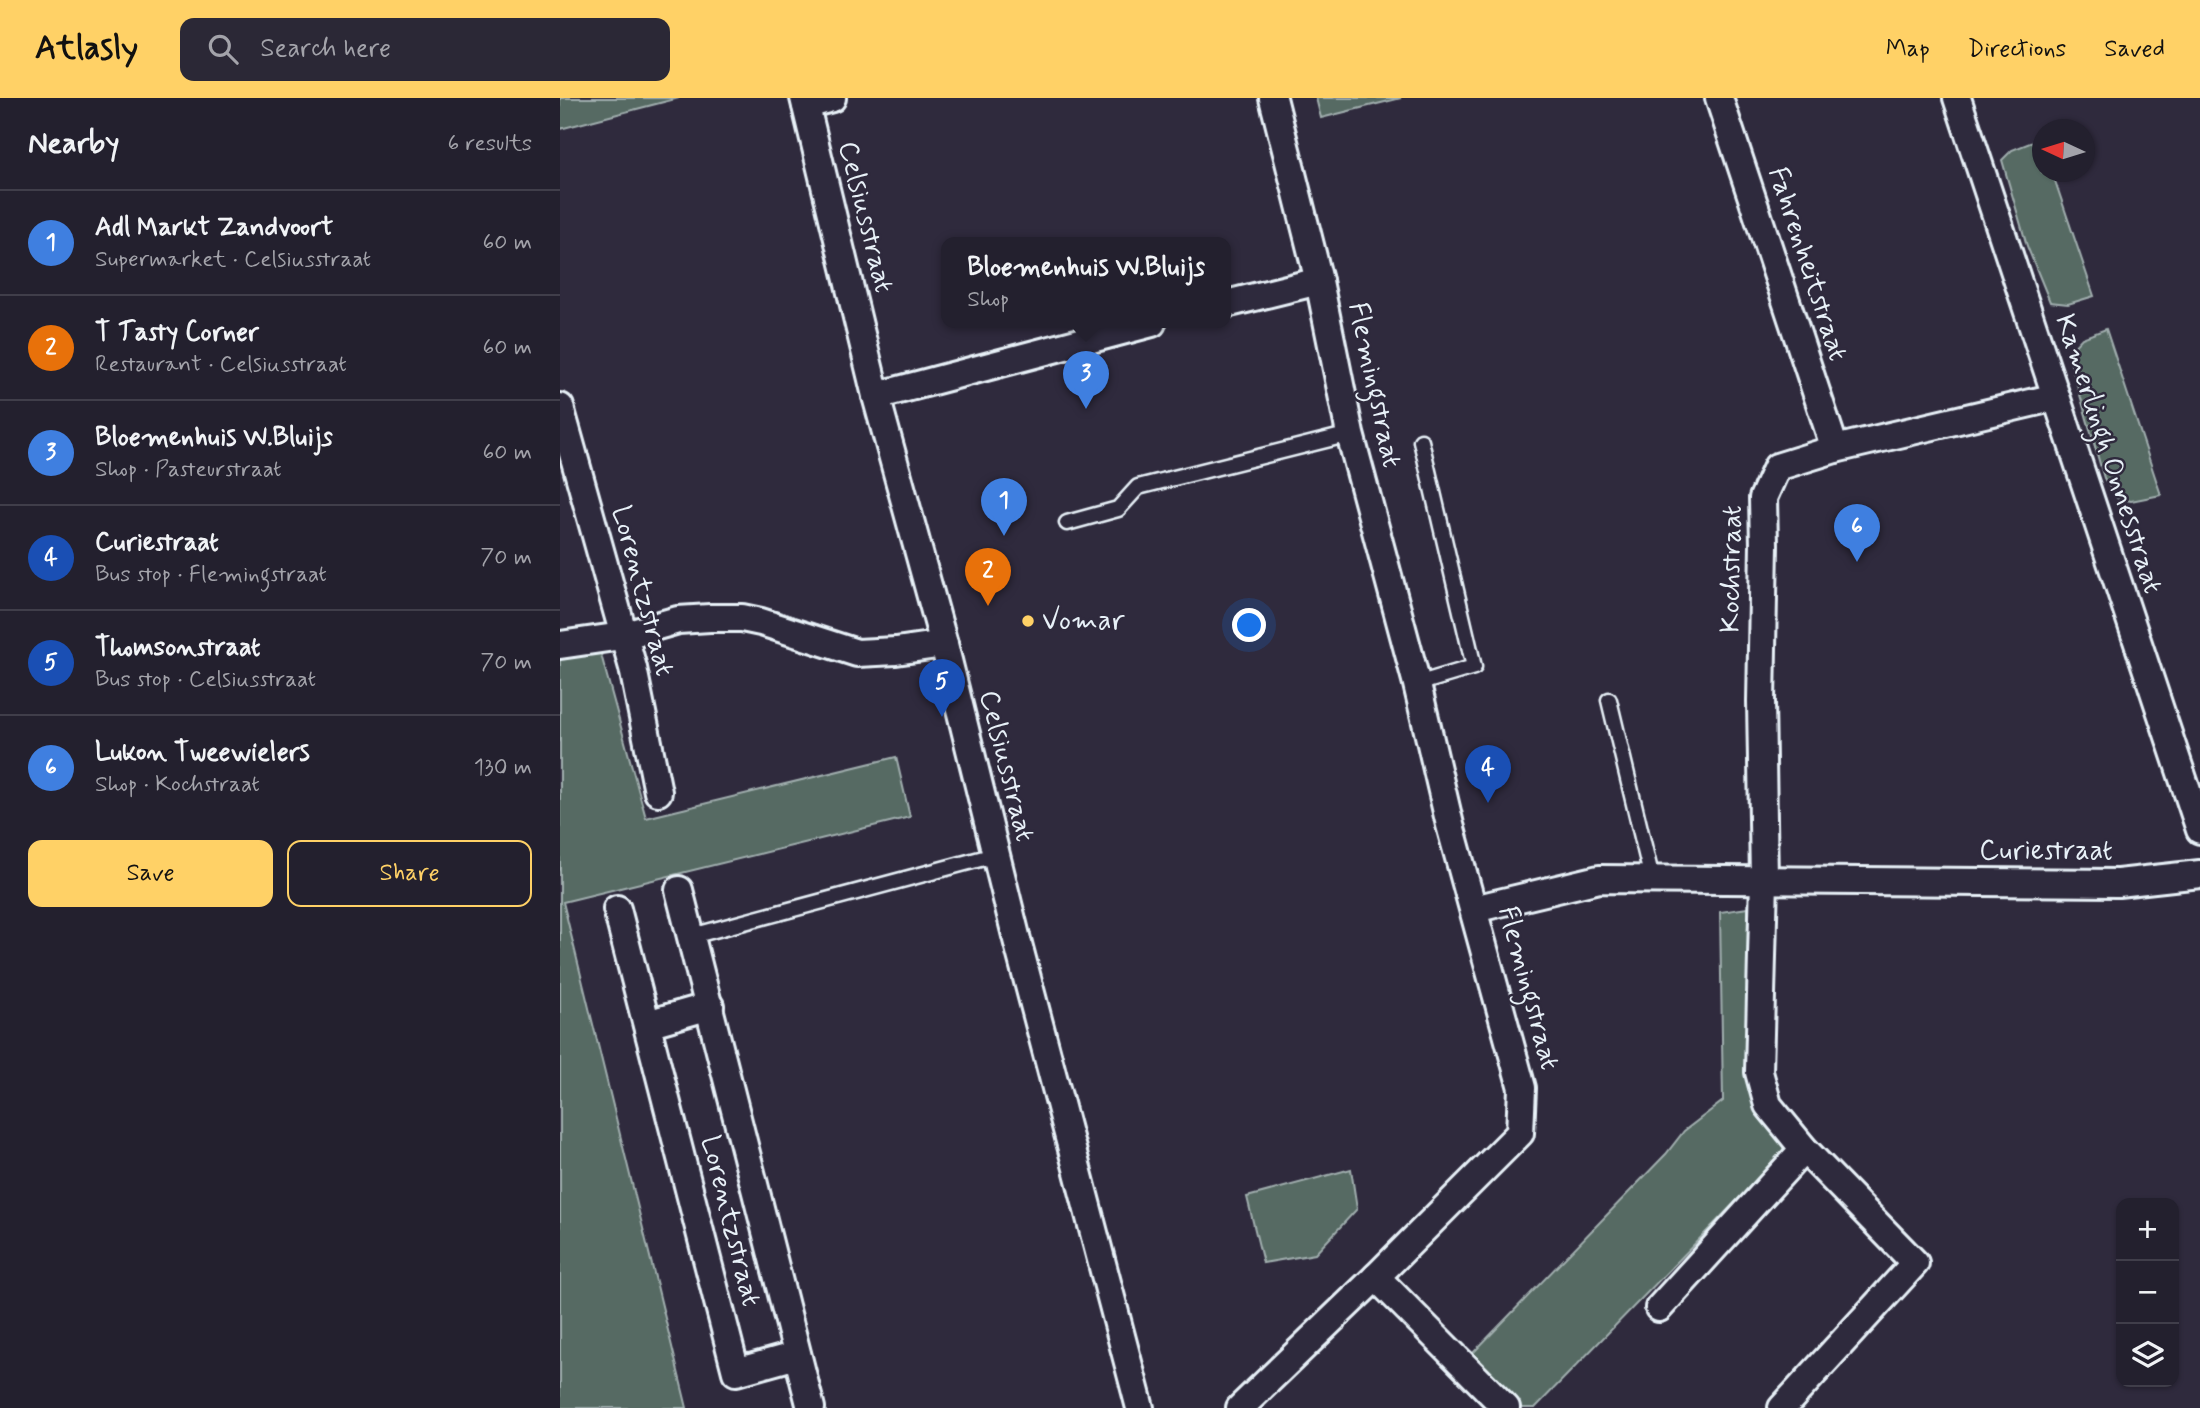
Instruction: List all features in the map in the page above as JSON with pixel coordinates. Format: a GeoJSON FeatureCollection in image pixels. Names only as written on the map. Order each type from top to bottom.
{"type":"FeatureCollection","features":[{"type":"Feature","properties":{"kind":"street"},"geometry":{"type":"LineString","coordinates":[[805,101],[832,98]]}},
{"type":"Feature","properties":{"kind":"street","name":"Flemingstraat"},"geometry":{"type":"LineString","coordinates":[[1241,1408],[1376,1278],[1520,1133],[1522,1088],[1450,825],[1417,684],[1350,434],[1319,281],[1273,98]]}},
{"type":"Feature","properties":{"kind":"street","name":"Fahrenheitstraat"},"geometry":{"type":"LineString","coordinates":[[1719,98],[1835,449]]}},
{"type":"Feature","properties":{"kind":"street","name":"Kamerlingh Onnesstraat"},"geometry":{"type":"LineString","coordinates":[[1956,98],[2056,397],[2194,789],[2200,830]]}},
{"type":"Feature","properties":{"kind":"street","name":"Celsiusstraat"},"geometry":{"type":"LineString","coordinates":[[805,101],[876,396],[944,644],[995,855],[1140,1408]]}},
{"type":"Feature","properties":{"kind":"street"},"geometry":{"type":"LineString","coordinates":[[1231,303],[1319,281]]}},
{"type":"Feature","properties":{"kind":"street"},"geometry":{"type":"LineString","coordinates":[[876,396],[1133,328]]}},
{"type":"Feature","properties":{"kind":"street","name":"Kochstraat"},"geometry":{"type":"LineString","coordinates":[[1764,879],[1761,701],[1763,498],[1777,467],[1835,449],[2056,397]]}},
{"type":"Feature","properties":{"kind":"street","name":"Lorentzstraat"},"geometry":{"type":"LineString","coordinates":[[560,407],[633,668],[658,792]]}},
{"type":"Feature","properties":{"kind":"street"},"geometry":{"type":"LineString","coordinates":[[560,645],[622,636],[678,620],[721,618],[761,622],[857,653],[944,644]]}},
{"type":"Feature","properties":{"kind":"street","name":"Curiestraat"},"geometry":{"type":"LineString","coordinates":[[1474,909],[1599,879],[2118,883],[2200,874]]}},
{"type":"Feature","properties":{"kind":"street"},"geometry":{"type":"LineString","coordinates":[[1764,879],[1759,1072],[1768,1105],[1804,1149],[1915,1263],[1782,1408]]}},
{"type":"Feature","properties":{"kind":"street","name":"Lorentzstraat"},"geometry":{"type":"LineString","coordinates":[[680,890],[811,1408]]}},
{"type":"Feature","properties":{"kind":"street","name":"Lorentzstraat"},"geometry":{"type":"LineString","coordinates":[[617,909],[736,1371],[797,1355]]}},
{"type":"Feature","properties":{"kind":"street"},"geometry":{"type":"LineString","coordinates":[[647,1024],[710,1006]]}},
{"type":"Feature","properties":{"kind":"street"},"geometry":{"type":"LineString","coordinates":[[1659,1308],[1804,1149]]}},
{"type":"Feature","properties":{"kind":"street"},"geometry":{"type":"LineString","coordinates":[[1376,1278],[1506,1408]]}},
{"type":"Feature","properties":{"kind":"lane"},"geometry":{"type":"LineString","coordinates":[[1067,523],[1118,509],[1138,487],[1350,434]]}},
{"type":"Feature","properties":{"kind":"lane","name":"Flemingstraat"},"geometry":{"type":"LineString","coordinates":[[1417,684],[1474,667],[1420,440]]}},
{"type":"Feature","properties":{"kind":"lane"},"geometry":{"type":"LineString","coordinates":[[1608,700],[1652,879]]}},
{"type":"Feature","properties":{"kind":"lane"},"geometry":{"type":"LineString","coordinates":[[692,936],[995,855]]}},
{"type":"Feature","properties":{"kind":"green space"},"geometry":{"type":"Polygon","coordinates":[[[560,98],[679,98],[560,129],[560,98]]]}},
{"type":"Feature","properties":{"kind":"green space"},"geometry":{"type":"Polygon","coordinates":[[[1316,98],[1401,98],[1321,118],[1316,98]]]}},
{"type":"Feature","properties":{"kind":"green space"},"geometry":{"type":"Polygon","coordinates":[[[2032,142],[2032,182],[2055,182],[2094,296],[2068,304],[2050,302],[2027,246],[2002,160],[2012,150],[2032,142]]]}},
{"type":"Feature","properties":{"kind":"green space"},"geometry":{"type":"Polygon","coordinates":[[[2106,329],[2161,495],[2131,501],[2117,498],[2104,478],[2068,353],[2082,338],[2106,329]]]}},
{"type":"Feature","properties":{"kind":"green space"},"geometry":{"type":"Polygon","coordinates":[[[597,640],[646,818],[896,757],[910,817],[563,902],[687,1408],[560,1408],[560,646],[597,640]]]}},
{"type":"Feature","properties":{"kind":"green space"},"geometry":{"type":"Polygon","coordinates":[[[1748,908],[1747,1082],[1760,1110],[1784,1144],[1782,1154],[1535,1408],[1522,1408],[1470,1356],[1666,1154],[1684,1131],[1723,1101],[1720,912],[1748,908]]]}},
{"type":"Feature","properties":{"kind":"green space"},"geometry":{"type":"Polygon","coordinates":[[[1351,1169],[1357,1209],[1315,1254],[1263,1263],[1247,1197],[1351,1169]]]}},
{"type":"Feature","properties":{"kind":"place","name":"Bloemenhuis W.Bluijs"},"geometry":{"type":"Point","coordinates":[1086,409]}},
{"type":"Feature","properties":{"kind":"place","name":"Adl Markt Zandvoort"},"geometry":{"type":"Point","coordinates":[1004,536]}},
{"type":"Feature","properties":{"kind":"place","name":"Lukon Tweewielers"},"geometry":{"type":"Point","coordinates":[1857,562]}},
{"type":"Feature","properties":{"kind":"place","name":"T Tasty Corner"},"geometry":{"type":"Point","coordinates":[988,606]}},
{"type":"Feature","properties":{"kind":"place","name":"Vomar"},"geometry":{"type":"Point","coordinates":[1028,621]}},
{"type":"Feature","properties":{"kind":"place","name":"Thomsonstraat"},"geometry":{"type":"Point","coordinates":[942,717]}},
{"type":"Feature","properties":{"kind":"place","name":"Curiestraat"},"geometry":{"type":"Point","coordinates":[1488,803]}}]}
